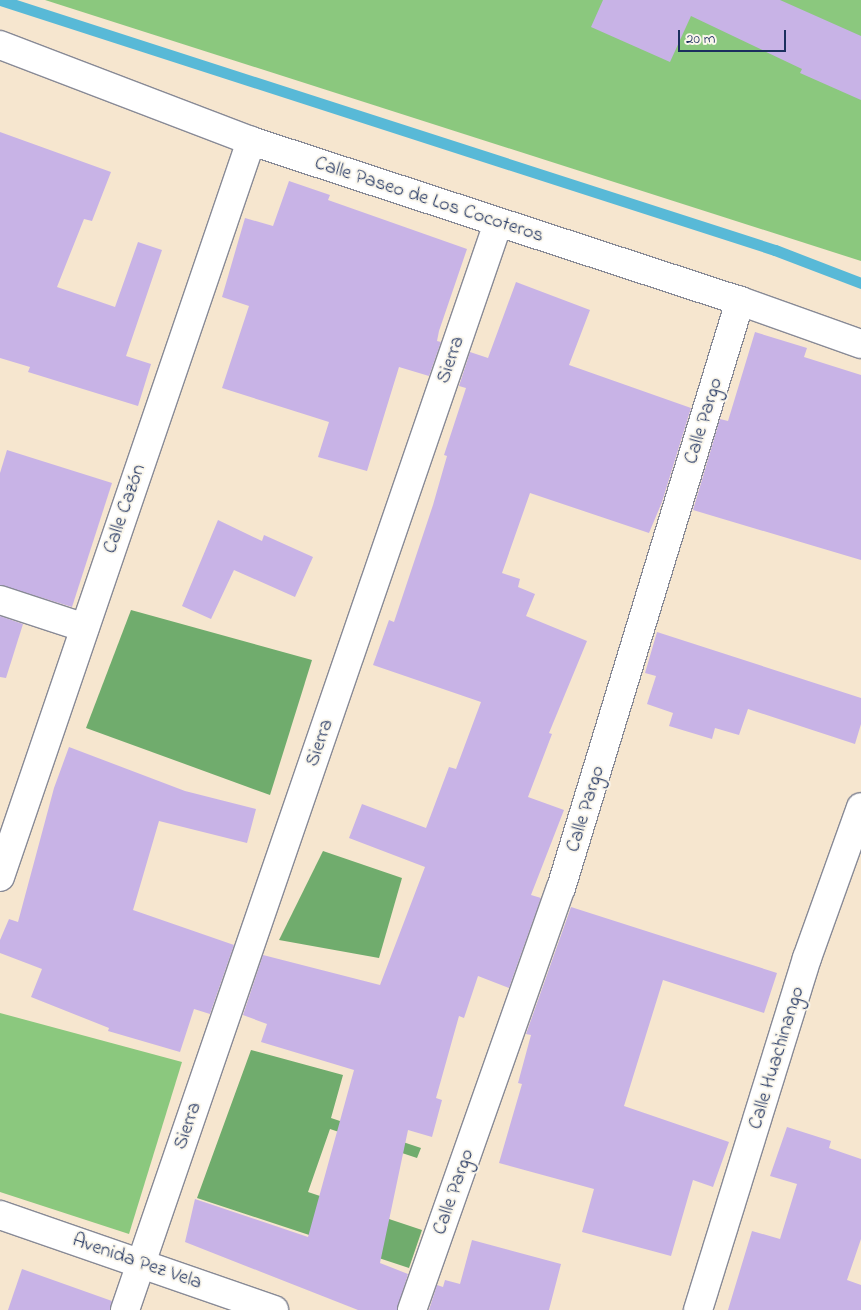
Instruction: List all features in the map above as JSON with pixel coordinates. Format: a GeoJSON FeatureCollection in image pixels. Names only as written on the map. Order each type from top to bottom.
{"type":"FeatureCollection","features":[{"type":"Feature","properties":{"kind":"street","name":"Calle Paseo de Los Cocoteros"},"geometry":{"type":"LineString","coordinates":[[0,45],[251,141],[740,301],[861,344]]}},
{"type":"Feature","properties":{"kind":"street","name":"Calle Cazón"},"geometry":{"type":"LineString","coordinates":[[0,876],[251,141]]}},
{"type":"Feature","properties":{"kind":"street","name":"Sierra"},"geometry":{"type":"LineString","coordinates":[[125,1310],[498,223]]}},
{"type":"Feature","properties":{"kind":"street","name":"Calle Pargo"},"geometry":{"type":"LineString","coordinates":[[412,1310],[562,888],[740,301]]}},
{"type":"Feature","properties":{"kind":"street"},"geometry":{"type":"LineString","coordinates":[[0,600],[85,628]]}},
{"type":"Feature","properties":{"kind":"street","name":"Calle Huachinango"},"geometry":{"type":"LineString","coordinates":[[698,1310],[808,958],[861,807]]}},
{"type":"Feature","properties":{"kind":"street","name":"Avenida Pez Vela"},"geometry":{"type":"LineString","coordinates":[[0,1215],[274,1310]]}},
{"type":"Feature","properties":{"kind":"green space"},"geometry":{"type":"Polygon","coordinates":[[[45,0],[861,0],[861,261],[45,0]]]}},
{"type":"Feature","properties":{"kind":"green space"},"geometry":{"type":"Polygon","coordinates":[[[131,610],[312,660],[270,795],[86,728],[131,610]]]}},
{"type":"Feature","properties":{"kind":"green space"},"geometry":{"type":"Polygon","coordinates":[[[323,851],[402,878],[379,958],[279,940],[323,851]]]}},
{"type":"Feature","properties":{"kind":"green space"},"geometry":{"type":"Polygon","coordinates":[[[0,1013],[182,1062],[129,1234],[0,1192],[0,1013]]]}},
{"type":"Feature","properties":{"kind":"green space"},"geometry":{"type":"Polygon","coordinates":[[[251,1050],[343,1075],[331,1118],[421,1148],[417,1158],[330,1129],[308,1192],[422,1230],[409,1268],[197,1198],[251,1050]]]}},
{"type":"Feature","properties":{"kind":"building"},"geometry":{"type":"Polygon","coordinates":[[[603,0],[780,0],[861,36],[861,100],[800,73],[802,69],[691,16],[670,62],[591,27],[603,0]]]}},
{"type":"Feature","properties":{"kind":"building"},"geometry":{"type":"Polygon","coordinates":[[[0,132],[111,172],[92,221],[84,219],[57,287],[115,307],[138,242],[162,250],[126,356],[151,364],[138,406],[28,372],[30,367],[0,358],[0,132]]]}},
{"type":"Feature","properties":{"kind":"building"},"geometry":{"type":"Polygon","coordinates":[[[289,181],[330,195],[328,200],[467,249],[439,331],[437,341],[441,342],[429,376],[399,367],[367,471],[318,457],[329,422],[222,388],[249,306],[222,297],[245,218],[273,226],[289,181]]]}},
{"type":"Feature","properties":{"kind":"building"},"geometry":{"type":"Polygon","coordinates":[[[516,282],[590,310],[569,365],[691,408],[662,502],[649,533],[530,493],[502,573],[520,579],[518,587],[535,594],[526,616],[587,641],[549,733],[552,734],[528,797],[564,810],[531,895],[541,898],[509,988],[478,976],[464,1018],[459,1016],[436,1098],[442,1100],[432,1137],[408,1130],[380,1263],[408,1274],[397,1310],[358,1310],[185,1242],[195,1199],[308,1237],[354,1070],[261,1042],[267,1024],[243,1015],[263,955],[380,985],[425,867],[349,838],[362,804],[426,828],[449,767],[456,769],[481,702],[373,665],[389,620],[394,622],[433,505],[447,456],[444,455],[466,388],[459,386],[470,352],[488,358],[516,282]]]}},
{"type":"Feature","properties":{"kind":"building"},"geometry":{"type":"Polygon","coordinates":[[[755,332],[807,348],[804,357],[861,375],[861,560],[693,510],[720,419],[728,421],[755,332]]]}},
{"type":"Feature","properties":{"kind":"building"},"geometry":{"type":"Polygon","coordinates":[[[7,450],[112,483],[72,607],[0,585],[0,473],[7,450]]]}},
{"type":"Feature","properties":{"kind":"building"},"geometry":{"type":"Polygon","coordinates":[[[218,520],[262,541],[264,535],[313,557],[295,597],[234,570],[211,619],[182,606],[218,520]]]}},
{"type":"Feature","properties":{"kind":"building"},"geometry":{"type":"Polygon","coordinates":[[[0,616],[23,624],[6,678],[0,677],[0,616]]]}},
{"type":"Feature","properties":{"kind":"building"},"geometry":{"type":"Polygon","coordinates":[[[657,632],[861,698],[861,724],[855,744],[748,709],[739,735],[715,728],[712,739],[669,726],[673,713],[647,704],[656,676],[645,673],[657,632]]]}},
{"type":"Feature","properties":{"kind":"building"},"geometry":{"type":"Polygon","coordinates":[[[69,747],[185,791],[256,809],[247,843],[159,821],[133,910],[234,945],[210,1014],[194,1009],[180,1052],[108,1031],[109,1028],[31,997],[42,969],[0,953],[0,940],[9,919],[18,922],[54,788],[69,747]]]}},
{"type":"Feature","properties":{"kind":"building"},"geometry":{"type":"Polygon","coordinates":[[[571,907],[777,973],[764,1013],[663,980],[624,1106],[729,1142],[713,1187],[693,1180],[671,1256],[582,1232],[594,1189],[499,1163],[522,1084],[518,1083],[531,1035],[526,1034],[571,907]]]}},
{"type":"Feature","properties":{"kind":"building"},"geometry":{"type":"Polygon","coordinates":[[[787,1127],[831,1141],[829,1148],[861,1159],[861,1239],[847,1280],[861,1285],[861,1310],[728,1310],[752,1231],[780,1239],[797,1184],[770,1176],[787,1127]]]}},
{"type":"Feature","properties":{"kind":"building"},"geometry":{"type":"Polygon","coordinates":[[[472,1240],[561,1264],[549,1310],[429,1310],[437,1285],[443,1287],[445,1280],[460,1284],[472,1240]]]}},
{"type":"Feature","properties":{"kind":"building"},"geometry":{"type":"Polygon","coordinates":[[[22,1269],[112,1301],[110,1310],[8,1310],[22,1269]]]}},
{"type":"Feature","properties":{"kind":"waterway"},"geometry":{"type":"LineString","coordinates":[[0,0],[775,250],[861,283]]}}]}
